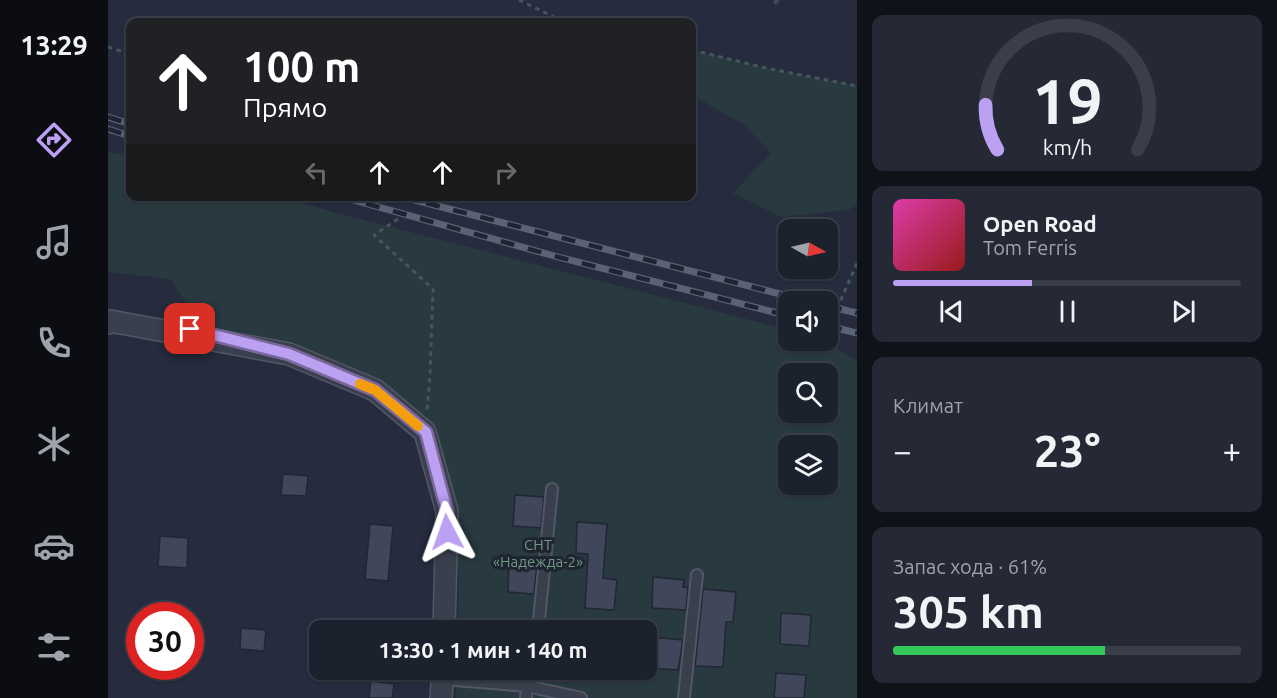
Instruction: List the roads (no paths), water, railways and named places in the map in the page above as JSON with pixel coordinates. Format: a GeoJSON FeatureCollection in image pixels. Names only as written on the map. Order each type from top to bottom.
{"type":"FeatureCollection","features":[{"type":"Feature","properties":{"kind":"street"},"geometry":{"type":"LineString","coordinates":[[109,322],[190,329],[289,354],[375,390],[426,432],[447,511],[445,620]]}},
{"type":"Feature","properties":{"kind":"lane"},"geometry":{"type":"LineString","coordinates":[[539,620],[552,489]]}},
{"type":"Feature","properties":{"kind":"lane"},"geometry":{"type":"LineString","coordinates":[[684,698],[697,575]]}},
{"type":"Feature","properties":{"kind":"lane"},"geometry":{"type":"LineString","coordinates":[[526,698],[527,686],[531,680]]}},
{"type":"Feature","properties":{"kind":"lane"},"geometry":{"type":"LineString","coordinates":[[442,683],[527,686],[581,698]]}},
{"type":"Feature","properties":{"kind":"railway"},"geometry":{"type":"LineString","coordinates":[[108,117],[126,123]]}},
{"type":"Feature","properties":{"kind":"railway"},"geometry":{"type":"LineString","coordinates":[[108,129],[126,135]]}},
{"type":"Feature","properties":{"kind":"railway"},"geometry":{"type":"LineString","coordinates":[[357,201],[558,257],[778,313]]}},
{"type":"Feature","properties":{"kind":"railway"},"geometry":{"type":"LineString","coordinates":[[418,201],[778,294]]}},
{"type":"Feature","properties":{"kind":"railway"},"geometry":{"type":"LineString","coordinates":[[838,308],[857,313]]}},
{"type":"Feature","properties":{"kind":"railway"},"geometry":{"type":"LineString","coordinates":[[838,328],[857,333]]}},
{"type":"Feature","properties":{"kind":"park label","name":"СНТ «Надежда-2»"},"geometry":{"type":"Point","coordinates":[538,554]}}]}
